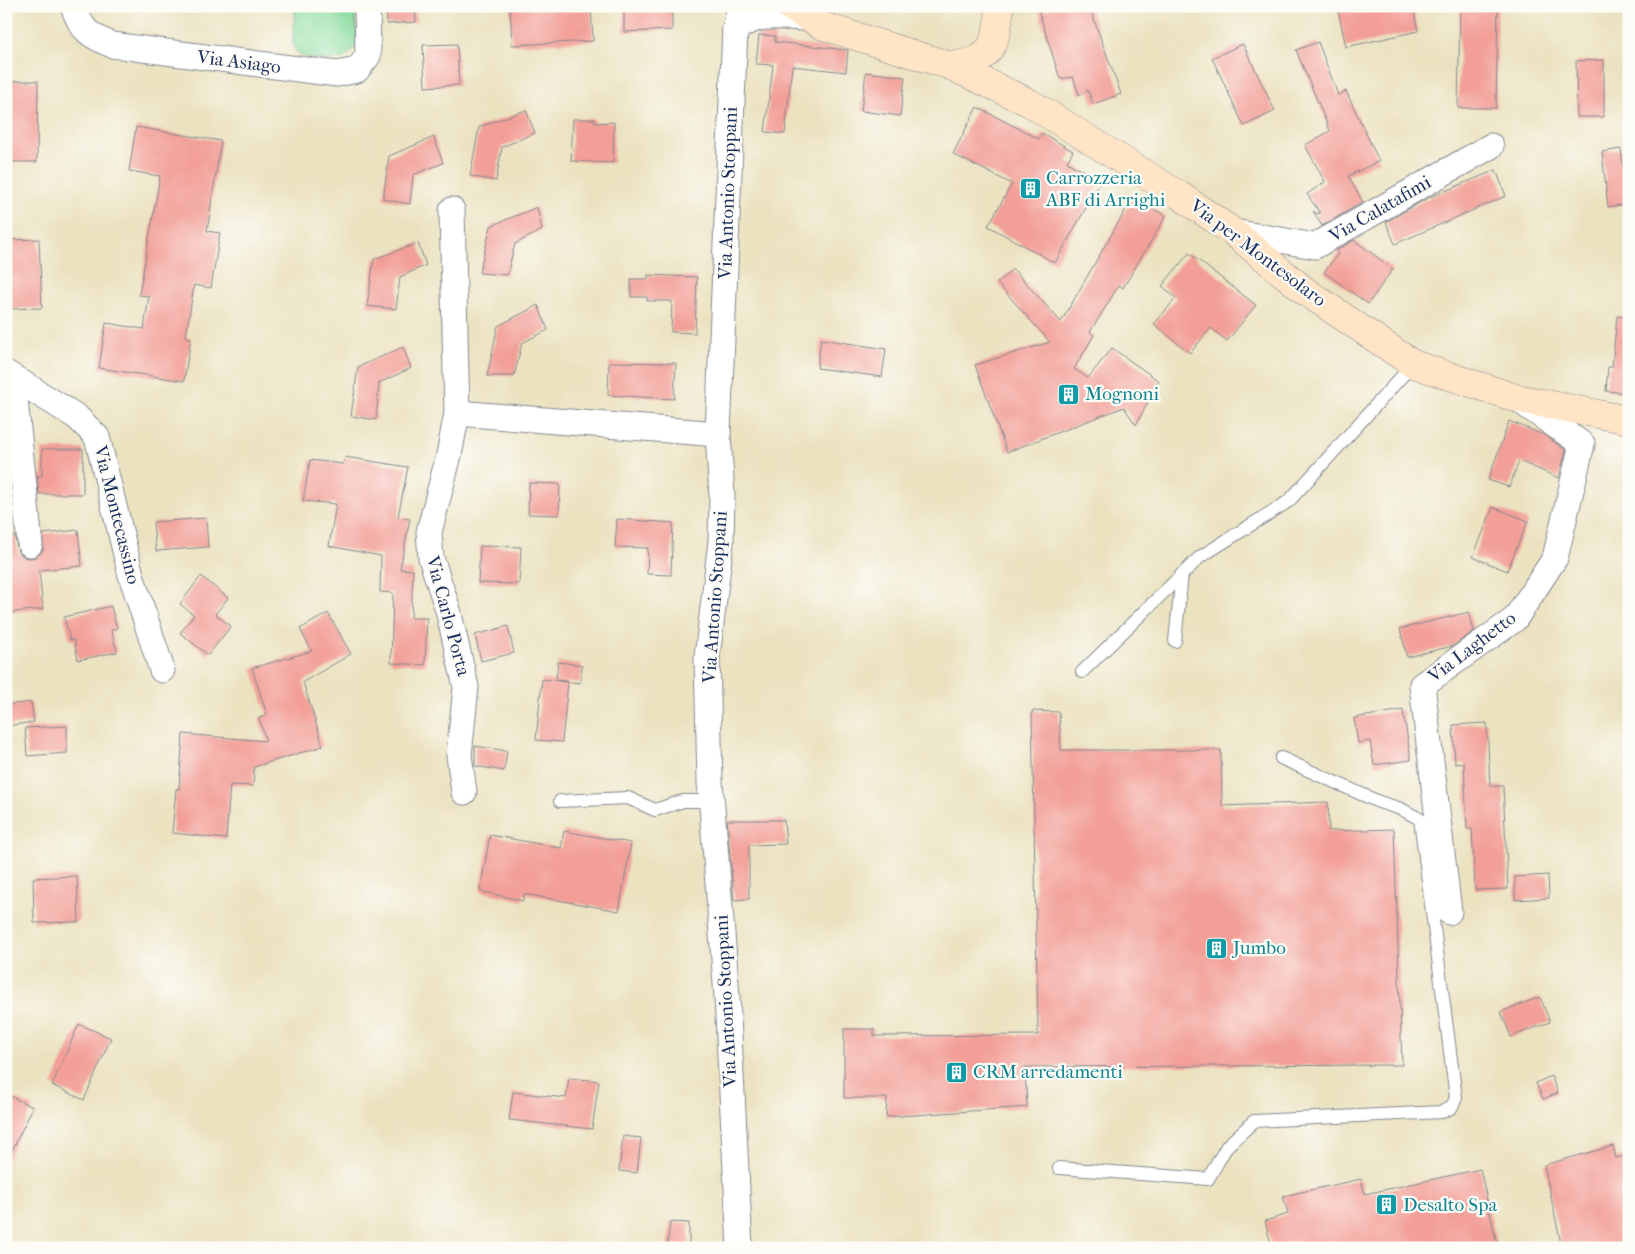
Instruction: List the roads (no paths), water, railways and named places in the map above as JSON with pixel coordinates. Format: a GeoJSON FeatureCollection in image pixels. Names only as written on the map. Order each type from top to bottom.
{"type":"FeatureCollection","features":[{"type":"Feature","properties":{"kind":"main road"},"geometry":{"type":"LineString","coordinates":[[951,66],[978,59],[988,51],[994,40],[1000,6]]}},
{"type":"Feature","properties":{"kind":"main road","name":"Via per Montesolaro"},"geometry":{"type":"LineString","coordinates":[[797,12],[823,26],[951,66],[1030,103],[1179,195],[1233,232],[1305,291],[1413,364],[1516,398],[1629,420]]}},
{"type":"Feature","properties":{"kind":"main road"},"geometry":{"type":"LineString","coordinates":[[994,40],[997,59],[1004,73],[1030,103]]}},
{"type":"Feature","properties":{"kind":"street","name":"Via Asiago"},"geometry":{"type":"LineString","coordinates":[[74,6],[77,19],[91,36],[112,45],[338,74],[357,70],[368,56],[366,6]]}},
{"type":"Feature","properties":{"kind":"street"},"geometry":{"type":"LineString","coordinates":[[738,18],[750,19],[797,12]]}},
{"type":"Feature","properties":{"kind":"street","name":"Via Antonio Stoppani"},"geometry":{"type":"LineString","coordinates":[[738,18],[718,434],[722,496],[721,541],[707,658],[712,801],[727,997],[740,1248]]}},
{"type":"Feature","properties":{"kind":"street","name":"Via Calatafimi"},"geometry":{"type":"LineString","coordinates":[[1233,232],[1316,246],[1491,146]]}},
{"type":"Feature","properties":{"kind":"street","name":"Via Carlo Porta"},"geometry":{"type":"LineString","coordinates":[[452,210],[457,413],[449,455],[429,532],[430,558],[448,610],[466,687],[459,755],[464,792]]}},
{"type":"Feature","properties":{"kind":"street"},"geometry":{"type":"LineString","coordinates":[[10,377],[30,544]]}},
{"type":"Feature","properties":{"kind":"street","name":"Via Montecassino"},"geometry":{"type":"LineString","coordinates":[[10,377],[77,417],[97,437],[131,575],[162,670]]}},
{"type":"Feature","properties":{"kind":"street","name":"Via Laghetto"},"geometry":{"type":"LineString","coordinates":[[1449,912],[1422,685],[1515,619],[1555,558],[1582,444],[1516,398]]}},
{"type":"Feature","properties":{"kind":"street"},"geometry":{"type":"LineString","coordinates":[[457,413],[718,434]]}},
{"type":"Feature","properties":{"kind":"lane"},"geometry":{"type":"LineString","coordinates":[[1082,672],[1200,556],[1289,501],[1413,364]]}},
{"type":"Feature","properties":{"kind":"lane"},"geometry":{"type":"LineString","coordinates":[[1175,642],[1182,574]]}},
{"type":"Feature","properties":{"kind":"lane"},"geometry":{"type":"LineString","coordinates":[[1059,1168],[1208,1179],[1227,1146],[1254,1121],[1442,1112],[1451,1108],[1456,1098],[1420,820],[1401,809],[1379,802],[1281,758]]}},
{"type":"Feature","properties":{"kind":"lane"},"geometry":{"type":"LineString","coordinates":[[560,801],[628,798],[655,810],[683,801],[712,801]]}},
{"type":"Feature","properties":{"kind":"place","name":"Carrozzeria ABF di Arrighi"},"geometry":{"type":"Point","coordinates":[1030,189]}},
{"type":"Feature","properties":{"kind":"place","name":"Mognoni"},"geometry":{"type":"Point","coordinates":[1069,394]}},
{"type":"Feature","properties":{"kind":"place","name":"Jumbo"},"geometry":{"type":"Point","coordinates":[1217,948]}},
{"type":"Feature","properties":{"kind":"place","name":"CRM arredamenti"},"geometry":{"type":"Point","coordinates":[957,1072]}},
{"type":"Feature","properties":{"kind":"place","name":"Desalto Spa"},"geometry":{"type":"Point","coordinates":[1387,1205]}}]}
